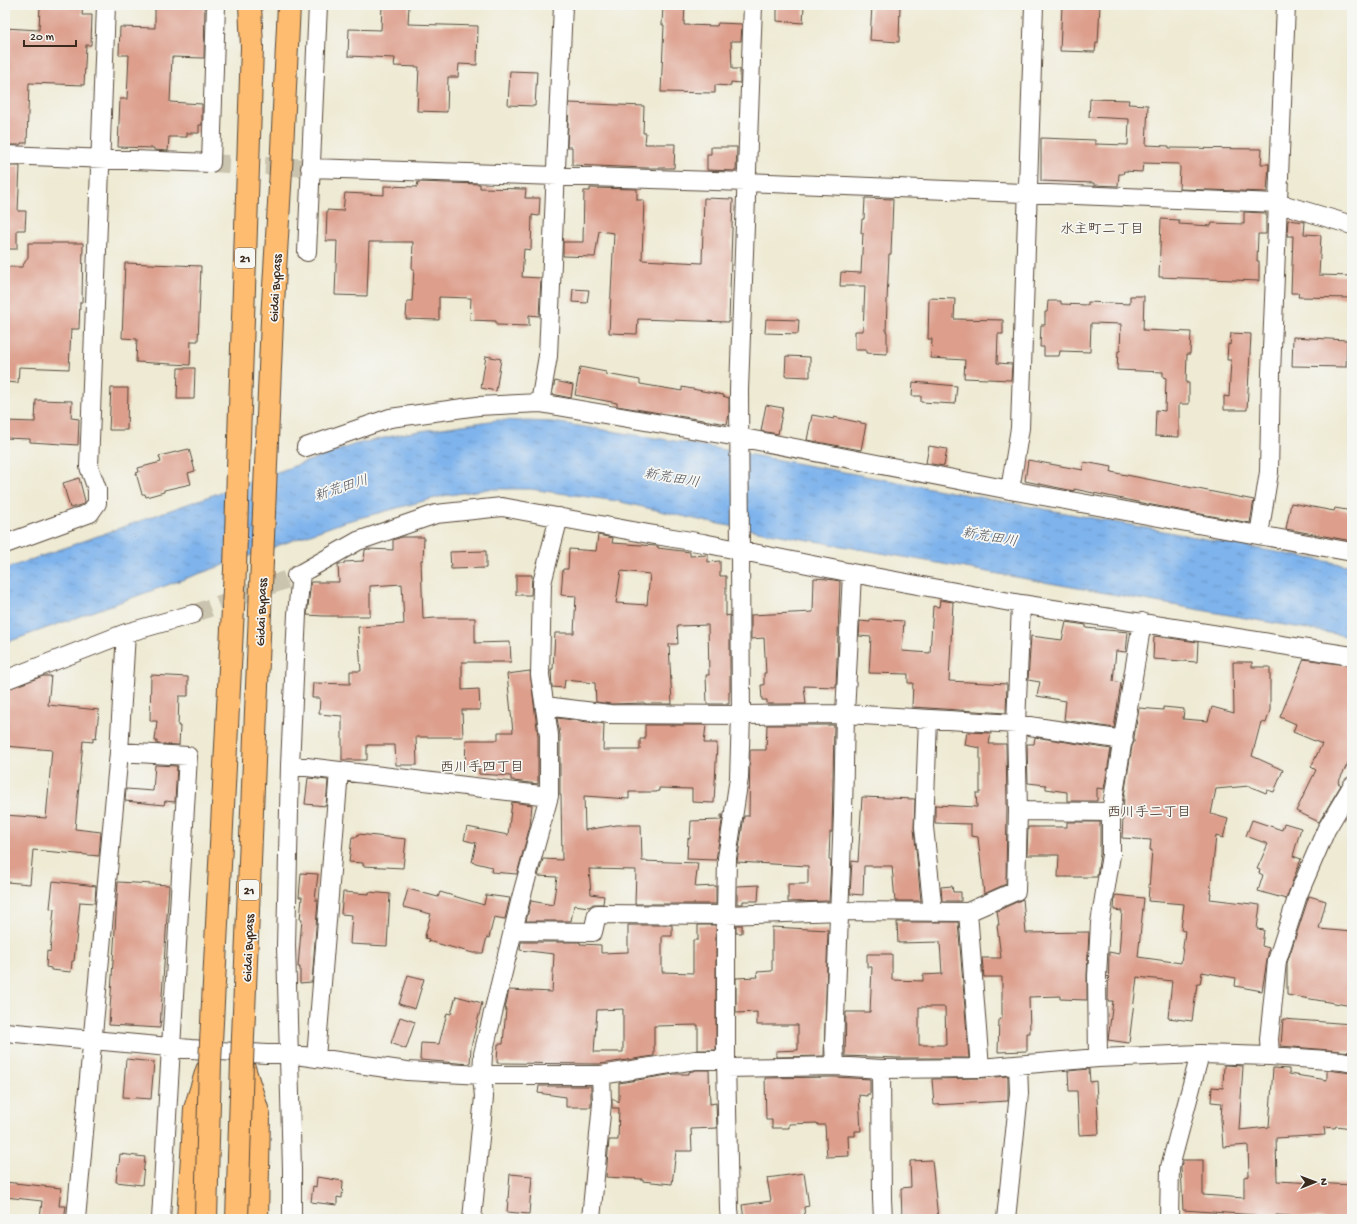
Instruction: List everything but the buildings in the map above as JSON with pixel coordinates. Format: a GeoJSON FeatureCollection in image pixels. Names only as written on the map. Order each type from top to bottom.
{"type":"FeatureCollection","features":[{"type":"Feature","properties":{"kind":"highway","name":"Gidai Bypass"},"geometry":{"type":"LineString","coordinates":[[206,1219],[210,1062],[235,569],[251,55],[250,5]]}},
{"type":"Feature","properties":{"kind":"highway","name":"Gidai Bypass"},"geometry":{"type":"LineString","coordinates":[[238,1219],[242,1062],[266,450],[289,5]]}},
{"type":"Feature","properties":{"kind":"highway","name":"21"},"geometry":{"type":"LineString","coordinates":[[188,1219],[195,1108],[210,1062]]}},
{"type":"Feature","properties":{"kind":"highway","name":"21"},"geometry":{"type":"LineString","coordinates":[[242,1062],[259,1115],[257,1219]]}},
{"type":"Feature","properties":{"kind":"street"},"geometry":{"type":"LineString","coordinates":[[5,544],[90,513],[97,503],[96,489],[89,467],[106,5]]}},
{"type":"Feature","properties":{"kind":"street"},"geometry":{"type":"LineString","coordinates":[[5,155],[211,163],[216,5]]}},
{"type":"Feature","properties":{"kind":"street"},"geometry":{"type":"LineString","coordinates":[[307,252],[318,5]]}},
{"type":"Feature","properties":{"kind":"street"},"geometry":{"type":"LineString","coordinates":[[540,403],[548,356],[563,5]]}},
{"type":"Feature","properties":{"kind":"street"},"geometry":{"type":"LineString","coordinates":[[730,1219],[728,1209],[726,1064],[727,858],[738,778],[741,715],[739,390],[753,5]]}},
{"type":"Feature","properties":{"kind":"street"},"geometry":{"type":"LineString","coordinates":[[1010,490],[1020,428],[1034,5]]}},
{"type":"Feature","properties":{"kind":"street"},"geometry":{"type":"LineString","coordinates":[[1259,535],[1269,472],[1286,5]]}},
{"type":"Feature","properties":{"kind":"street"},"geometry":{"type":"LineString","coordinates":[[310,168],[746,182],[1278,203],[1352,224]]}},
{"type":"Feature","properties":{"kind":"street"},"geometry":{"type":"LineString","coordinates":[[306,447],[390,418],[478,406],[540,403],[739,442],[1352,552]]}},
{"type":"Feature","properties":{"kind":"street"},"geometry":{"type":"LineString","coordinates":[[292,1219],[286,946],[290,765],[298,575],[358,541],[436,514],[502,507],[703,543],[740,542],[852,573],[1021,604],[1352,656]]}},
{"type":"Feature","properties":{"kind":"street"},"geometry":{"type":"LineString","coordinates":[[472,1219],[484,1097],[482,1075],[483,1054],[549,796],[549,735],[540,675],[542,583],[559,517]]}},
{"type":"Feature","properties":{"kind":"street"},"geometry":{"type":"LineString","coordinates":[[835,1066],[834,1044],[840,912],[845,714],[852,573]]}},
{"type":"Feature","properties":{"kind":"street"},"geometry":{"type":"LineString","coordinates":[[514,931],[593,932],[597,914],[726,915],[840,912],[968,912],[1016,891],[1018,811],[1016,724],[1021,604]]}},
{"type":"Feature","properties":{"kind":"street"},"geometry":{"type":"LineString","coordinates":[[5,680],[126,633],[194,614]]}},
{"type":"Feature","properties":{"kind":"street"},"geometry":{"type":"LineString","coordinates":[[1098,1058],[1097,976],[1100,923],[1111,855],[1111,812],[1124,740],[1142,622]]}},
{"type":"Feature","properties":{"kind":"street"},"geometry":{"type":"LineString","coordinates":[[76,1219],[119,752],[126,633]]}},
{"type":"Feature","properties":{"kind":"street"},"geometry":{"type":"LineString","coordinates":[[545,709],[553,707],[610,714],[845,714],[1016,724],[1124,740]]}},
{"type":"Feature","properties":{"kind":"street"},"geometry":{"type":"LineString","coordinates":[[928,719],[924,827],[933,912]]}},
{"type":"Feature","properties":{"kind":"street"},"geometry":{"type":"LineString","coordinates":[[119,752],[188,756],[161,1219]]}},
{"type":"Feature","properties":{"kind":"street"},"geometry":{"type":"LineString","coordinates":[[290,765],[549,796]]}},
{"type":"Feature","properties":{"kind":"street"},"geometry":{"type":"LineString","coordinates":[[316,1058],[339,771]]}},
{"type":"Feature","properties":{"kind":"street"},"geometry":{"type":"LineString","coordinates":[[1270,1056],[1269,1039],[1277,961],[1298,895],[1326,830],[1352,786]]}},
{"type":"Feature","properties":{"kind":"street"},"geometry":{"type":"LineString","coordinates":[[1018,811],[1111,812]]}},
{"type":"Feature","properties":{"kind":"street"},"geometry":{"type":"LineString","coordinates":[[968,912],[980,1068]]}},
{"type":"Feature","properties":{"kind":"street"},"geometry":{"type":"LineString","coordinates":[[5,1032],[172,1047],[266,1054],[289,1054],[407,1071],[482,1075],[601,1075],[696,1060],[726,1064],[835,1066],[881,1069],[980,1068],[1098,1058],[1200,1054],[1270,1056],[1352,1063]]}},
{"type":"Feature","properties":{"kind":"street"},"geometry":{"type":"LineString","coordinates":[[1169,1219],[1170,1168],[1200,1054]]}},
{"type":"Feature","properties":{"kind":"street"},"geometry":{"type":"LineString","coordinates":[[1006,1219],[1019,1093],[1018,1065]]}},
{"type":"Feature","properties":{"kind":"street"},"geometry":{"type":"LineString","coordinates":[[881,1069],[883,1219]]}},
{"type":"Feature","properties":{"kind":"street"},"geometry":{"type":"LineString","coordinates":[[591,1219],[602,1103],[601,1075]]}},
{"type":"Feature","properties":{"kind":"water","name":"新荒田川"},"geometry":{"type":"Polygon","coordinates":[[[497,420],[553,422],[687,443],[1352,566],[1352,637],[708,522],[617,501],[530,489],[489,489],[443,496],[344,522],[5,643],[5,569],[356,444],[407,433],[497,420]]]}},
{"type":"Feature","properties":{"kind":"tunnel"},"geometry":{"type":"LineString","coordinates":[[211,163],[310,168]]}},
{"type":"Feature","properties":{"kind":"tunnel"},"geometry":{"type":"LineString","coordinates":[[193,614],[296,576]]}},
{"type":"Feature","properties":{"kind":"district","name":"水主町二丁目"},"geometry":{"type":"Point","coordinates":[1102,228]}},
{"type":"Feature","properties":{"kind":"district","name":"西川手四丁目"},"geometry":{"type":"Point","coordinates":[482,766]}},
{"type":"Feature","properties":{"kind":"district","name":"西川手二丁目"},"geometry":{"type":"Point","coordinates":[1149,811]}}]}
